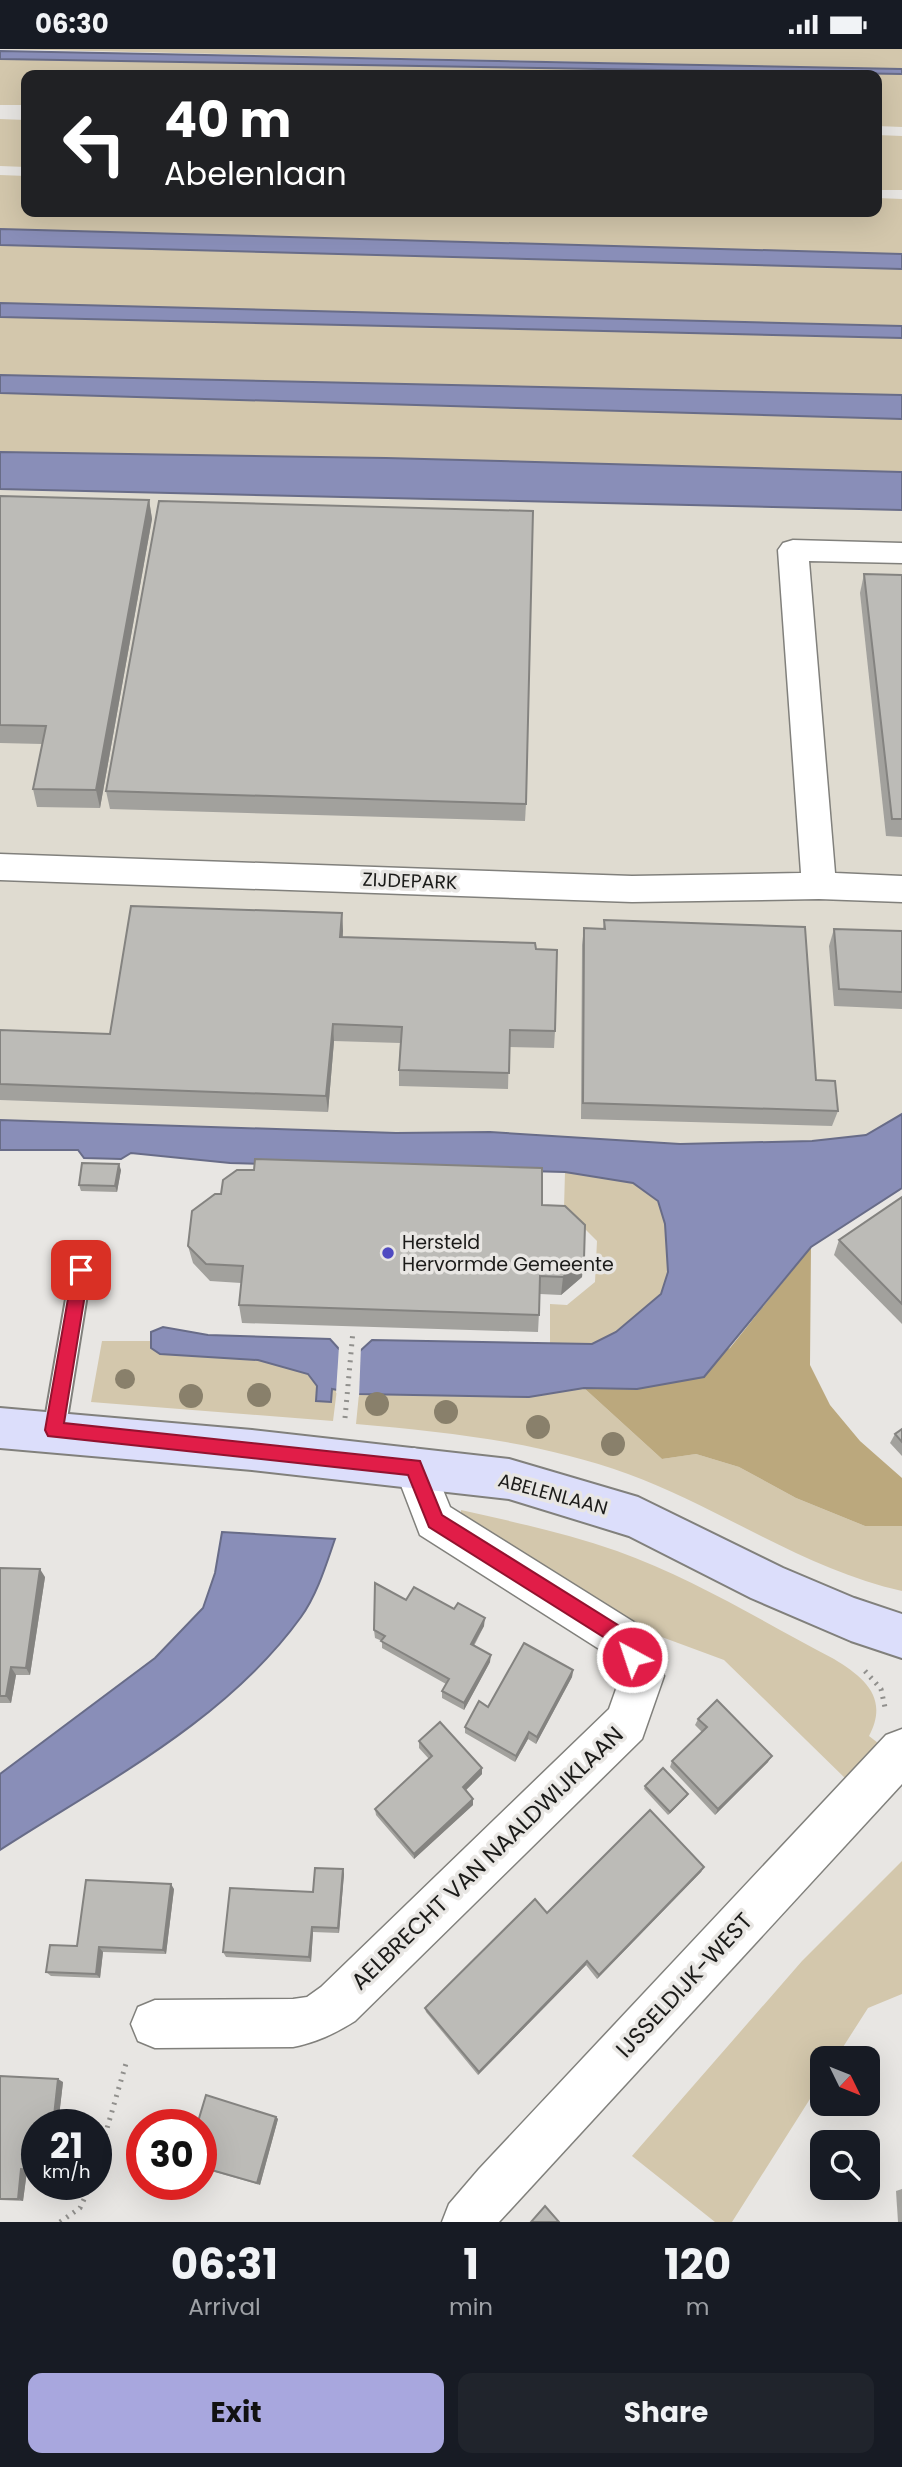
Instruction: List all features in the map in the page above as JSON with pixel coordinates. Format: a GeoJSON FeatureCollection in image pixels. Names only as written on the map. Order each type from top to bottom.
{"type":"FeatureCollection","features":[{"type":"Feature","properties":{"kind":"street"},"geometry":{"type":"LineString","coordinates":[[819,886],[793,550],[902,553]]}},
{"type":"Feature","properties":{"kind":"street","name":"ZIJDEPARK"},"geometry":{"type":"LineString","coordinates":[[0,867],[632,889],[819,886],[902,889]]}},
{"type":"Feature","properties":{"kind":"street","name":"ABELENLAAN"},"geometry":{"type":"LineString","coordinates":[[0,1428],[54,1430],[509,1479],[638,1518],[767,1583],[851,1619],[902,1636]]}},
{"type":"Feature","properties":{"kind":"street","name":"AELBRECHT VAN NAALDWIJKLAAN"},"geometry":{"type":"LineString","coordinates":[[155,2024],[293,2023],[315,2019],[326,2012],[338,2004],[626,1723],[642,1676],[622,1639],[435,1521],[414,1467]]}},
{"type":"Feature","properties":{"kind":"street","name":"IJSSELDIJK-WEST"},"geometry":{"type":"LineString","coordinates":[[467,2222],[506,2176],[902,1751]]}},
{"type":"Feature","properties":{"kind":"lane"},"geometry":{"type":"LineString","coordinates":[[54,1430],[81,1270]]}},
{"type":"Feature","properties":{"kind":"path"},"geometry":{"type":"LineString","coordinates":[[344,1424],[353,1332]]}},
{"type":"Feature","properties":{"kind":"path"},"geometry":{"type":"LineString","coordinates":[[112,2111],[129,2052],[155,2024]]}},
{"type":"Feature","properties":{"kind":"path"},"geometry":{"type":"LineString","coordinates":[[60,2222],[80,2208],[84,2200]]}},
{"type":"Feature","properties":{"kind":"shaded area"},"geometry":{"type":"Polygon","coordinates":[[[0,49],[902,49],[902,69],[0,49]]]}},
{"type":"Feature","properties":{"kind":"shaded area"},"geometry":{"type":"Polygon","coordinates":[[[0,59],[661,70],[21,70],[21,105],[0,105],[0,59]]]}},
{"type":"Feature","properties":{"kind":"shaded area"},"geometry":{"type":"Polygon","coordinates":[[[882,74],[902,74],[902,127],[882,126],[882,74]]]}},
{"type":"Feature","properties":{"kind":"shaded area"},"geometry":{"type":"Polygon","coordinates":[[[0,119],[21,120],[21,167],[0,166],[0,119]]]}},
{"type":"Feature","properties":{"kind":"shaded area"},"geometry":{"type":"Polygon","coordinates":[[[882,135],[902,136],[902,190],[882,190],[882,135]]]}},
{"type":"Feature","properties":{"kind":"shaded area"},"geometry":{"type":"Polygon","coordinates":[[[0,175],[21,176],[21,217],[882,217],[882,198],[902,199],[902,254],[0,229],[0,175]]]}},
{"type":"Feature","properties":{"kind":"shaded area"},"geometry":{"type":"Polygon","coordinates":[[[0,245],[902,269],[902,326],[0,303],[0,245]]]}},
{"type":"Feature","properties":{"kind":"shaded area"},"geometry":{"type":"Polygon","coordinates":[[[0,317],[902,338],[902,395],[0,375],[0,317]]]}},
{"type":"Feature","properties":{"kind":"shaded area"},"geometry":{"type":"Polygon","coordinates":[[[0,393],[902,419],[902,472],[386,458],[0,452],[0,393]]]}},
{"type":"Feature","properties":{"kind":"shaded area"},"geometry":{"type":"Polygon","coordinates":[[[0,489],[902,510],[902,1114],[866,1135],[812,1141],[680,1144],[490,1132],[396,1133],[0,1120],[0,489]]]}},
{"type":"Feature","properties":{"kind":"shaded area"},"geometry":{"type":"Polygon","coordinates":[[[565,1172],[633,1183],[658,1201],[665,1224],[668,1272],[661,1294],[616,1332],[592,1344],[550,1343],[550,1304],[567,1305],[595,1282],[597,1241],[564,1208],[565,1172]]]}},
{"type":"Feature","properties":{"kind":"shaded area"},"geometry":{"type":"Polygon","coordinates":[[[811,1247],[810,1365],[830,1405],[860,1441],[902,1478],[902,1526],[865,1526],[796,1498],[739,1467],[696,1454],[662,1459],[584,1388],[637,1389],[730,1348],[811,1247]]]}},
{"type":"Feature","properties":{"kind":"shaded area"},"geometry":{"type":"Polygon","coordinates":[[[102,1341],[151,1341],[151,1348],[254,1359],[293,1368],[308,1375],[318,1386],[316,1401],[331,1389],[337,1389],[333,1421],[91,1402],[102,1341]]]}},
{"type":"Feature","properties":{"kind":"shaded area"},"geometry":{"type":"Polygon","coordinates":[[[584,1388],[662,1459],[696,1454],[739,1467],[796,1498],[865,1526],[902,1526],[902,1591],[831,1568],[662,1488],[595,1463],[494,1440],[356,1424],[359,1394],[529,1397],[584,1388]]]}},
{"type":"Feature","properties":{"kind":"shaded area"},"geometry":{"type":"Polygon","coordinates":[[[461,1510],[579,1539],[645,1562],[700,1587],[834,1659],[871,1690],[876,1711],[875,1723],[869,1736],[878,1743],[848,1781],[724,1660],[632,1626],[461,1516],[461,1510]]]}},
{"type":"Feature","properties":{"kind":"shaded area"},"geometry":{"type":"Polygon","coordinates":[[[902,1861],[902,1994],[868,2008],[844,2046],[810,2046],[810,2099],[732,2222],[715,2222],[632,2156],[802,1961],[902,1861]]]}},
{"type":"Feature","properties":{"kind":"water"},"geometry":{"type":"Polygon","coordinates":[[[0,51],[902,69],[902,74],[882,74],[882,70],[661,70],[0,59],[0,51]]]}},
{"type":"Feature","properties":{"kind":"water"},"geometry":{"type":"Polygon","coordinates":[[[0,229],[902,254],[902,269],[0,245],[0,229]]]}},
{"type":"Feature","properties":{"kind":"water"},"geometry":{"type":"Polygon","coordinates":[[[0,303],[902,326],[902,338],[0,317],[0,303]]]}},
{"type":"Feature","properties":{"kind":"water"},"geometry":{"type":"Polygon","coordinates":[[[0,375],[902,395],[902,419],[0,393],[0,375]]]}},
{"type":"Feature","properties":{"kind":"water"},"geometry":{"type":"Polygon","coordinates":[[[0,452],[386,458],[902,472],[902,510],[0,489],[0,452]]]}},
{"type":"Feature","properties":{"kind":"water"},"geometry":{"type":"Polygon","coordinates":[[[902,1114],[902,1188],[811,1247],[704,1377],[637,1389],[584,1388],[529,1397],[359,1394],[332,1389],[331,1402],[316,1401],[317,1386],[308,1374],[258,1360],[160,1354],[151,1348],[151,1332],[163,1327],[208,1335],[330,1339],[339,1349],[360,1351],[372,1340],[592,1344],[616,1332],[661,1294],[668,1272],[665,1224],[658,1201],[633,1183],[565,1172],[230,1163],[131,1153],[121,1159],[84,1158],[78,1150],[0,1150],[0,1120],[396,1133],[490,1132],[680,1144],[812,1141],[866,1135],[902,1114]]]}},
{"type":"Feature","properties":{"kind":"water"},"geometry":{"type":"Polygon","coordinates":[[[222,1532],[335,1539],[316,1590],[301,1617],[271,1654],[237,1688],[200,1718],[122,1774],[0,1850],[0,1774],[155,1658],[203,1608],[215,1573],[222,1532]]]}},
{"type":"Feature","properties":{"kind":"pier"},"geometry":{"type":"Polygon","coordinates":[[[339,1346],[361,1346],[359,1397],[336,1393],[339,1346]]]}},
{"type":"Feature","properties":{"kind":"building"},"geometry":{"type":"Polygon","coordinates":[[[0,496],[149,500],[96,790],[33,789],[46,726],[0,725],[0,496]]]}},
{"type":"Feature","properties":{"kind":"building"},"geometry":{"type":"Polygon","coordinates":[[[159,501],[533,511],[526,804],[106,791],[159,501]]]}},
{"type":"Feature","properties":{"kind":"building"},"geometry":{"type":"Polygon","coordinates":[[[864,574],[902,575],[902,819],[892,819],[864,574]]]}},
{"type":"Feature","properties":{"kind":"building"},"geometry":{"type":"Polygon","coordinates":[[[131,906],[342,913],[340,937],[535,943],[536,949],[557,950],[555,1031],[510,1030],[509,1073],[399,1070],[402,1027],[333,1024],[326,1096],[0,1084],[0,1030],[110,1034],[131,906]]]}},
{"type":"Feature","properties":{"kind":"building"},"geometry":{"type":"Polygon","coordinates":[[[604,920],[805,927],[816,1080],[835,1081],[838,1111],[583,1103],[584,928],[605,929],[604,920]]]}},
{"type":"Feature","properties":{"kind":"building"},"geometry":{"type":"Polygon","coordinates":[[[834,929],[902,931],[902,992],[839,989],[834,929]]]}},
{"type":"Feature","properties":{"kind":"building","name":"Hersteld Hervormde Gemeente"},"geometry":{"type":"Polygon","coordinates":[[[255,1159],[542,1168],[542,1205],[565,1206],[585,1225],[584,1259],[563,1277],[540,1276],[539,1315],[239,1305],[243,1266],[206,1264],[188,1246],[192,1211],[215,1194],[221,1194],[223,1180],[237,1170],[254,1170],[255,1159]]]}},
{"type":"Feature","properties":{"kind":"building"},"geometry":{"type":"Polygon","coordinates":[[[82,1163],[119,1164],[115,1186],[79,1185],[82,1163]]]}},
{"type":"Feature","properties":{"kind":"building"},"geometry":{"type":"Polygon","coordinates":[[[902,1197],[902,1304],[839,1240],[902,1197]]]}},
{"type":"Feature","properties":{"kind":"building"},"geometry":{"type":"Polygon","coordinates":[[[902,1429],[902,1442],[895,1434],[902,1429]]]}},
{"type":"Feature","properties":{"kind":"building"},"geometry":{"type":"Polygon","coordinates":[[[0,1568],[40,1569],[26,1668],[11,1667],[6,1696],[0,1696],[0,1568]]]}},
{"type":"Feature","properties":{"kind":"building"},"geometry":{"type":"Polygon","coordinates":[[[375,1583],[406,1600],[414,1587],[454,1609],[458,1603],[485,1618],[471,1644],[491,1655],[464,1703],[442,1691],[449,1679],[381,1641],[385,1636],[374,1630],[375,1583]]]}},
{"type":"Feature","properties":{"kind":"building"},"geometry":{"type":"Polygon","coordinates":[[[524,1643],[573,1670],[537,1737],[529,1732],[516,1756],[465,1727],[479,1701],[488,1707],[524,1643]]]}},
{"type":"Feature","properties":{"kind":"building"},"geometry":{"type":"Polygon","coordinates":[[[717,1700],[772,1756],[718,1809],[672,1761],[707,1727],[698,1719],[717,1700]]]}},
{"type":"Feature","properties":{"kind":"building"},"geometry":{"type":"Polygon","coordinates":[[[440,1722],[482,1768],[463,1787],[473,1799],[414,1854],[375,1809],[432,1756],[419,1741],[440,1722]]]}},
{"type":"Feature","properties":{"kind":"building"},"geometry":{"type":"Polygon","coordinates":[[[663,1768],[688,1794],[670,1812],[645,1786],[663,1768]]]}},
{"type":"Feature","properties":{"kind":"building"},"geometry":{"type":"Polygon","coordinates":[[[650,1810],[704,1867],[599,1975],[587,1961],[479,2072],[425,2008],[535,1899],[547,1913],[650,1810]]]}},
{"type":"Feature","properties":{"kind":"building"},"geometry":{"type":"Polygon","coordinates":[[[315,1868],[343,1869],[338,1928],[312,1927],[309,1957],[223,1952],[230,1888],[313,1892],[315,1868]]]}},
{"type":"Feature","properties":{"kind":"building"},"geometry":{"type":"Polygon","coordinates":[[[86,1880],[171,1884],[163,1950],[99,1947],[96,1974],[46,1972],[50,1945],[77,1946],[86,1880]]]}},
{"type":"Feature","properties":{"kind":"building"},"geometry":{"type":"Polygon","coordinates":[[[0,2076],[58,2079],[55,2109],[21,2109],[18,2199],[0,2199],[0,2076]]]}},
{"type":"Feature","properties":{"kind":"building"},"geometry":{"type":"Polygon","coordinates":[[[206,2095],[276,2117],[257,2183],[217,2172],[217,2109],[202,2109],[206,2095]]]}},
{"type":"Feature","properties":{"kind":"building"},"geometry":{"type":"Polygon","coordinates":[[[545,2206],[559,2222],[531,2222],[545,2206]]]}},
{"type":"Feature","properties":{"kind":"place","name":"Hersteld Hervormde Gemeente"},"geometry":{"type":"Point","coordinates":[388,1253]}},
{"type":"Feature","properties":{"kind":"route"},"geometry":{"type":"LineString","coordinates":[[81,1270],[54,1430],[414,1467],[435,1521],[622,1639],[632,1657]]}}]}
